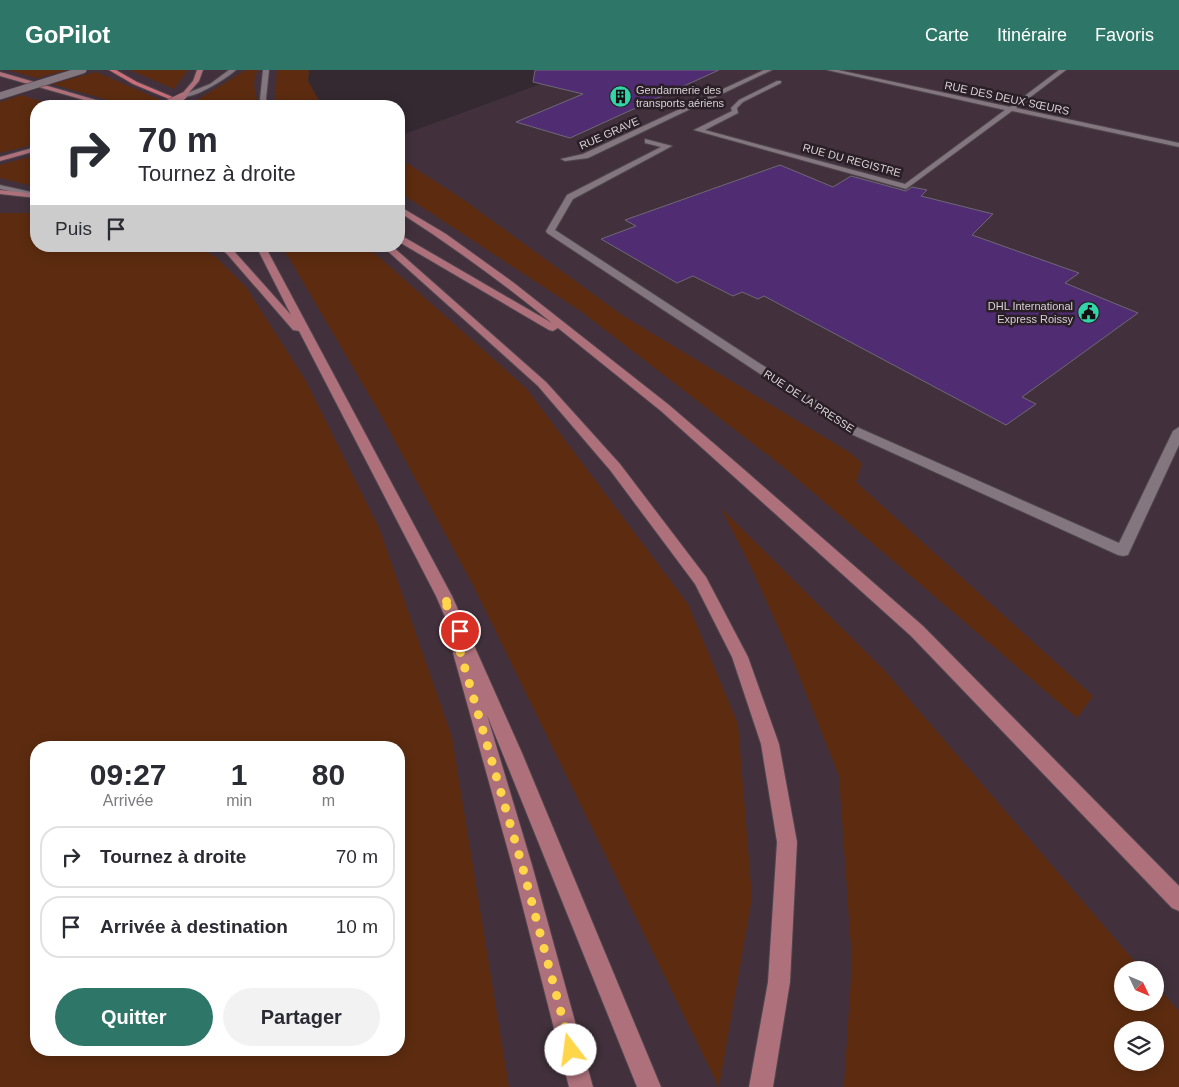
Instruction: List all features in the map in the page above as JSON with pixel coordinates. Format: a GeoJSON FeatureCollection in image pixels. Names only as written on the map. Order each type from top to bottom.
{"type":"FeatureCollection","features":[{"type":"Feature","properties":{"kind":"highway"},"geometry":{"type":"LineString","coordinates":[[112,70],[135,83],[176,100]]}},
{"type":"Feature","properties":{"kind":"main road"},"geometry":{"type":"LineString","coordinates":[[174,100],[182,96],[196,81],[200,70]]}},
{"type":"Feature","properties":{"kind":"main road"},"geometry":{"type":"LineString","coordinates":[[0,74],[90,100]]}},
{"type":"Feature","properties":{"kind":"main road"},"geometry":{"type":"LineString","coordinates":[[0,81],[64,100]]}},
{"type":"Feature","properties":{"kind":"main road"},"geometry":{"type":"LineString","coordinates":[[0,159],[30,151]]}},
{"type":"Feature","properties":{"kind":"main road"},"geometry":{"type":"LineString","coordinates":[[0,192],[30,195]]}},
{"type":"Feature","properties":{"kind":"main road"},"geometry":{"type":"LineString","coordinates":[[405,212],[511,285],[598,353],[665,408],[917,631],[1179,901]]}},
{"type":"Feature","properties":{"kind":"main road"},"geometry":{"type":"LineString","coordinates":[[405,241],[598,353]]}},
{"type":"Feature","properties":{"kind":"main road"},"geometry":{"type":"LineString","coordinates":[[230,252],[313,346]]}},
{"type":"Feature","properties":{"kind":"main road"},"geometry":{"type":"LineString","coordinates":[[263,252],[444,596],[513,753],[649,1087]]}},
{"type":"Feature","properties":{"kind":"main road"},"geometry":{"type":"LineString","coordinates":[[393,252],[542,384],[616,467],[701,581],[740,657],[770,744],[787,842],[779,982],[761,1087]]}},
{"type":"Feature","properties":{"kind":"main road"},"geometry":{"type":"LineString","coordinates":[[444,596],[522,865],[581,1087]]}},
{"type":"Feature","properties":{"kind":"street"},"geometry":{"type":"LineString","coordinates":[[0,92],[45,78],[83,70]]}},
{"type":"Feature","properties":{"kind":"street"},"geometry":{"type":"LineString","coordinates":[[0,96],[83,70]]}},
{"type":"Feature","properties":{"kind":"street"},"geometry":{"type":"LineString","coordinates":[[182,96],[212,85],[233,70]]}},
{"type":"Feature","properties":{"kind":"street"},"geometry":{"type":"LineString","coordinates":[[264,100],[266,70]]}},
{"type":"Feature","properties":{"kind":"street","name":"RUE GRAVE"},"geometry":{"type":"LineString","coordinates":[[565,159],[585,156],[769,70]]}},
{"type":"Feature","properties":{"kind":"street","name":"RUE DES DEUX SŒURS"},"geometry":{"type":"LineString","coordinates":[[830,70],[1179,145]]}},
{"type":"Feature","properties":{"kind":"street","name":"RUE DU REGISTRE"},"geometry":{"type":"LineString","coordinates":[[779,82],[741,101],[734,108],[736,112],[698,130],[906,186],[1062,70]]}},
{"type":"Feature","properties":{"kind":"street","name":"RUE DE LA PRESSE"},"geometry":{"type":"LineString","coordinates":[[648,141],[668,146],[570,197],[550,231],[855,431],[1123,550],[1179,431]]}},
{"type":"Feature","properties":{"kind":"street"},"geometry":{"type":"LineString","coordinates":[[0,187],[30,194]]}},
{"type":"Feature","properties":{"kind":"shaded area"},"geometry":{"type":"Polygon","coordinates":[[[0,70],[309,70],[308,81],[319,100],[30,100],[30,252],[405,252],[405,134],[554,79],[634,70],[1179,70],[1179,1087],[0,1087],[0,70]]]}},
{"type":"Feature","properties":{"kind":"shaded area"},"geometry":{"type":"Polygon","coordinates":[[[8,70],[68,70],[37,78],[8,70]]]}},
{"type":"Feature","properties":{"kind":"shaded area"},"geometry":{"type":"Polygon","coordinates":[[[130,70],[188,70],[174,89],[130,70]]]}},
{"type":"Feature","properties":{"kind":"shaded area"},"geometry":{"type":"Polygon","coordinates":[[[246,70],[258,70],[254,83],[258,100],[197,100],[246,70]]]}},
{"type":"Feature","properties":{"kind":"shaded area"},"geometry":{"type":"Polygon","coordinates":[[[277,70],[309,70],[308,81],[319,100],[275,100],[277,70]]]}},
{"type":"Feature","properties":{"kind":"shaded area"},"geometry":{"type":"Polygon","coordinates":[[[96,72],[161,100],[108,100],[52,84],[96,72]]]}},
{"type":"Feature","properties":{"kind":"shaded area"},"geometry":{"type":"Polygon","coordinates":[[[21,95],[37,100],[30,100],[30,146],[0,153],[0,102],[21,95]]]}},
{"type":"Feature","properties":{"kind":"shaded area"},"geometry":{"type":"Polygon","coordinates":[[[30,157],[30,186],[0,178],[0,165],[30,157]]]}},
{"type":"Feature","properties":{"kind":"shaded area"},"geometry":{"type":"Polygon","coordinates":[[[405,162],[464,200],[622,315],[849,452],[862,463],[856,482],[1093,696],[1077,718],[782,466],[582,312],[405,196],[405,162]]]}},
{"type":"Feature","properties":{"kind":"shaded area"},"geometry":{"type":"Polygon","coordinates":[[[0,213],[30,213],[30,252],[207,252],[216,257],[246,287],[306,381],[380,530],[452,737],[509,1087],[0,1087],[0,213]]]}},
{"type":"Feature","properties":{"kind":"shaded area"},"geometry":{"type":"Polygon","coordinates":[[[284,252],[373,252],[526,388],[688,604],[738,724],[752,898],[719,1087],[474,587],[382,417],[284,252]]]}},
{"type":"Feature","properties":{"kind":"shaded area"},"geometry":{"type":"Polygon","coordinates":[[[721,508],[884,670],[1134,961],[1114,961],[1114,1011],[1164,1011],[1164,995],[1179,1011],[1179,1087],[844,1087],[852,961],[839,776],[792,658],[752,569],[721,508]]]}},
{"type":"Feature","properties":{"kind":"building","name":"Gendarmerie des transports aériens"},"geometry":{"type":"Polygon","coordinates":[[[535,70],[719,70],[570,138],[516,122],[583,94],[533,82],[535,70]]]}},
{"type":"Feature","properties":{"kind":"building"},"geometry":{"type":"Polygon","coordinates":[[[780,165],[833,187],[851,176],[906,191],[912,187],[927,190],[921,196],[993,214],[972,235],[1079,273],[1065,283],[1138,313],[1022,397],[1036,404],[1006,425],[764,296],[758,299],[742,292],[733,296],[693,276],[677,283],[601,239],[636,226],[625,220],[780,165]]]}},
{"type":"Feature","properties":{"kind":"place","name":"Gendarmerie des transports aériens"},"geometry":{"type":"Point","coordinates":[620,96]}},
{"type":"Feature","properties":{"kind":"place","name":"DHL International Express Roissy"},"geometry":{"type":"Point","coordinates":[1089,312]}},
{"type":"Feature","properties":{"kind":"route"},"geometry":{"type":"LineString","coordinates":[[460,631],[444,596],[522,865],[571,1050]]}}]}
